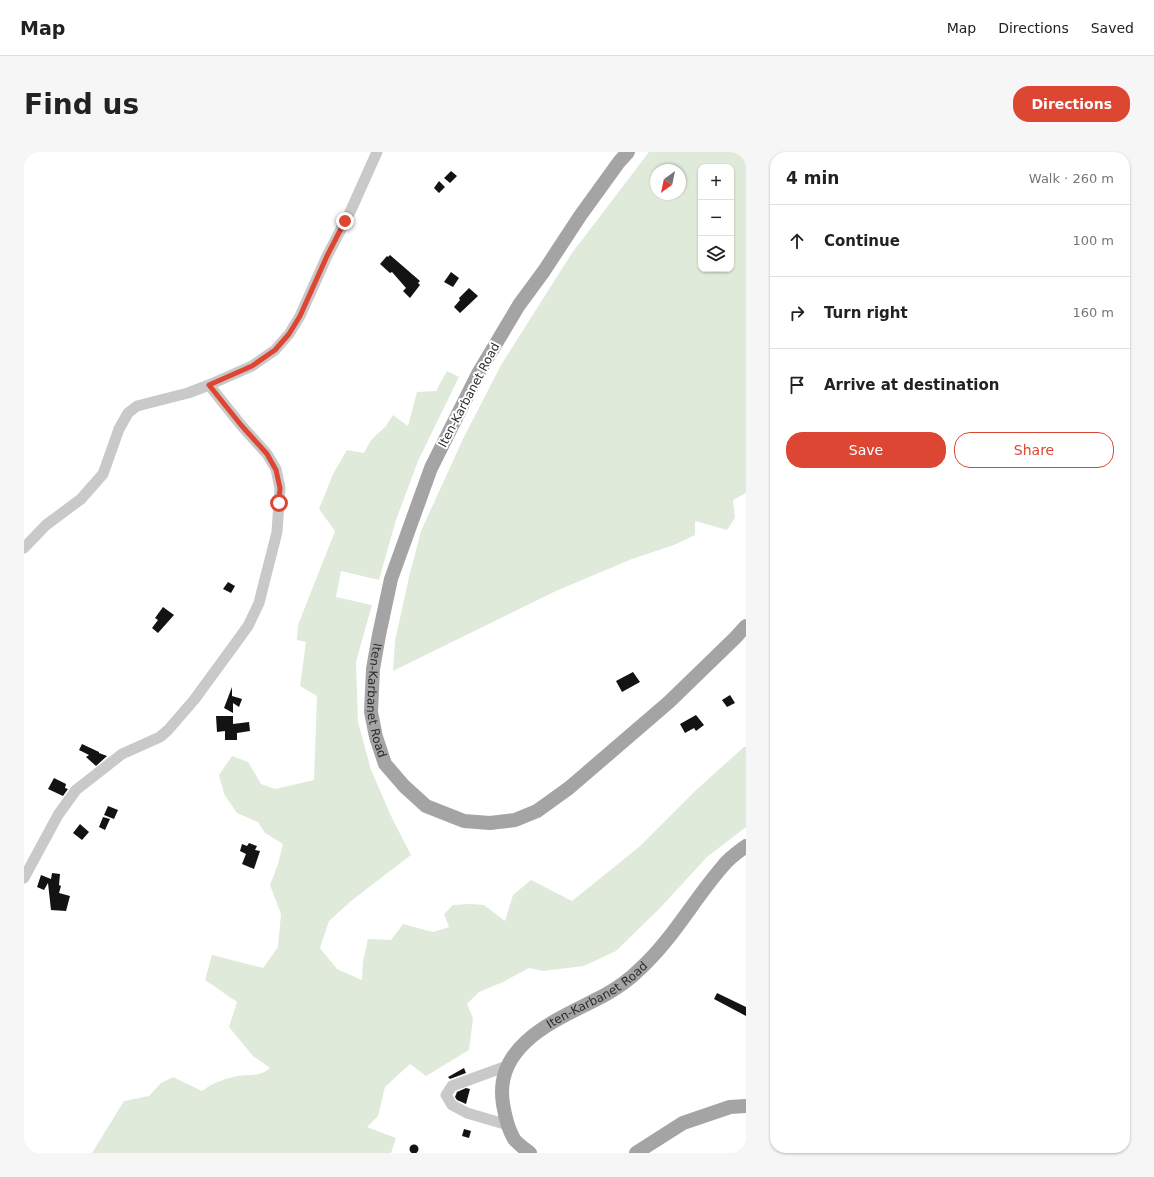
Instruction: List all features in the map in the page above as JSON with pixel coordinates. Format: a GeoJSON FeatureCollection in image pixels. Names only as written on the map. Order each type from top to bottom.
{"type":"FeatureCollection","features":[{"type":"Feature","properties":{"kind":"main road","name":"Iten-Karbanet Road"},"geometry":{"type":"LineString","coordinates":[[628,152],[588,204],[544,272],[519,306],[479,372],[431,468],[391,579],[373,669],[372,712],[376,737],[384,764],[404,786],[426,806],[464,821],[490,823],[515,820],[537,811],[569,788],[668,702],[746,626]]}},
{"type":"Feature","properties":{"kind":"main road","name":"Iten-Karbanet Road"},"geometry":{"type":"LineString","coordinates":[[530,1153],[515,1140],[506,1119],[502,1095],[503,1081],[509,1062],[527,1041],[552,1022],[621,985],[640,969],[664,944],[723,865],[746,846]]}},
{"type":"Feature","properties":{"kind":"main road"},"geometry":{"type":"LineString","coordinates":[[636,1153],[683,1123],[730,1107],[746,1106]]}},
{"type":"Feature","properties":{"kind":"street"},"geometry":{"type":"LineString","coordinates":[[24,548],[46,526],[81,499],[103,474],[119,429],[128,414],[137,406],[188,394],[252,366],[275,350],[289,334],[300,316],[377,152]]}},
{"type":"Feature","properties":{"kind":"street"},"geometry":{"type":"LineString","coordinates":[[24,878],[58,815],[76,790],[122,754],[160,737],[168,730],[194,700],[248,626],[259,603],[277,532],[280,488],[276,470],[267,454],[241,425],[209,385]]}},
{"type":"Feature","properties":{"kind":"street"},"geometry":{"type":"LineString","coordinates":[[507,1066],[452,1086],[446,1095],[452,1106],[467,1113],[508,1125]]}},
{"type":"Feature","properties":{"kind":"green space"},"geometry":{"type":"Polygon","coordinates":[[[649,152],[746,152],[746,492],[733,500],[735,518],[727,530],[695,521],[695,535],[674,545],[632,559],[556,591],[393,671],[395,641],[421,531],[463,439],[501,365],[572,253],[649,152]]]}},
{"type":"Feature","properties":{"kind":"green space"},"geometry":{"type":"Polygon","coordinates":[[[447,371],[459,377],[418,461],[396,520],[379,580],[341,571],[336,597],[372,605],[356,662],[358,722],[371,770],[392,818],[411,855],[351,901],[329,921],[320,948],[337,969],[362,980],[363,962],[368,939],[391,940],[403,924],[433,932],[449,927],[444,914],[453,905],[484,905],[505,921],[513,895],[531,880],[572,901],[639,847],[695,791],[744,747],[746,747],[746,827],[707,857],[661,907],[616,951],[584,966],[543,971],[529,968],[503,982],[479,992],[467,1004],[473,1018],[469,1050],[426,1076],[410,1064],[385,1087],[378,1116],[367,1127],[396,1138],[391,1153],[92,1153],[124,1101],[149,1096],[161,1083],[173,1077],[202,1091],[223,1080],[237,1076],[262,1073],[270,1068],[253,1056],[229,1027],[237,1002],[205,980],[212,955],[263,968],[278,947],[281,914],[270,885],[278,864],[283,844],[265,833],[258,822],[237,813],[224,794],[219,775],[232,756],[248,762],[261,784],[275,789],[314,780],[317,696],[300,686],[306,642],[297,640],[298,625],[335,531],[319,509],[333,474],[347,450],[364,453],[371,440],[386,426],[393,415],[408,426],[417,392],[436,391],[447,371]]]}},
{"type":"Feature","properties":{"kind":"building"},"geometry":{"type":"Polygon","coordinates":[[[451,171],[457,176],[450,183],[444,178],[451,171]]]}},
{"type":"Feature","properties":{"kind":"building"},"geometry":{"type":"Polygon","coordinates":[[[439,181],[445,187],[439,193],[434,188],[439,181]]]}},
{"type":"Feature","properties":{"kind":"building"},"geometry":{"type":"Polygon","coordinates":[[[390,255],[420,281],[418,283],[420,285],[410,298],[403,291],[406,288],[392,272],[390,273],[380,264],[387,256],[388,257],[390,255]]]}},
{"type":"Feature","properties":{"kind":"building"},"geometry":{"type":"Polygon","coordinates":[[[451,272],[459,278],[453,287],[444,282],[451,272]]]}},
{"type":"Feature","properties":{"kind":"building"},"geometry":{"type":"Polygon","coordinates":[[[469,288],[478,296],[460,313],[454,307],[460,300],[459,298],[469,288]]]}},
{"type":"Feature","properties":{"kind":"building"},"geometry":{"type":"Polygon","coordinates":[[[228,582],[235,586],[231,593],[223,589],[228,582]]]}},
{"type":"Feature","properties":{"kind":"building"},"geometry":{"type":"Polygon","coordinates":[[[163,607],[174,615],[158,633],[152,628],[158,620],[155,618],[163,607]]]}},
{"type":"Feature","properties":{"kind":"building"},"geometry":{"type":"Polygon","coordinates":[[[633,672],[640,682],[622,692],[616,681],[633,672]]]}},
{"type":"Feature","properties":{"kind":"building"},"geometry":{"type":"Polygon","coordinates":[[[232,687],[232,696],[242,699],[239,707],[233,703],[233,713],[224,708],[232,687]]]}},
{"type":"Feature","properties":{"kind":"building"},"geometry":{"type":"Polygon","coordinates":[[[730,695],[735,703],[727,707],[722,700],[730,695]]]}},
{"type":"Feature","properties":{"kind":"building"},"geometry":{"type":"Polygon","coordinates":[[[696,715],[704,725],[696,731],[694,728],[685,733],[680,724],[696,715]]]}},
{"type":"Feature","properties":{"kind":"building"},"geometry":{"type":"Polygon","coordinates":[[[216,716],[233,716],[233,724],[249,722],[250,731],[237,733],[237,740],[225,740],[225,731],[217,732],[216,716]]]}},
{"type":"Feature","properties":{"kind":"building"},"geometry":{"type":"Polygon","coordinates":[[[82,744],[107,756],[96,766],[86,757],[89,755],[79,750],[82,744]]]}},
{"type":"Feature","properties":{"kind":"building"},"geometry":{"type":"Polygon","coordinates":[[[54,778],[66,784],[65,788],[68,789],[63,796],[48,789],[54,778]]]}},
{"type":"Feature","properties":{"kind":"building"},"geometry":{"type":"Polygon","coordinates":[[[108,806],[118,810],[114,819],[104,815],[108,806]]]}},
{"type":"Feature","properties":{"kind":"building"},"geometry":{"type":"Polygon","coordinates":[[[103,817],[110,819],[105,830],[99,827],[103,817]]]}},
{"type":"Feature","properties":{"kind":"building"},"geometry":{"type":"Polygon","coordinates":[[[80,824],[89,832],[82,840],[73,833],[80,824]]]}},
{"type":"Feature","properties":{"kind":"building"},"geometry":{"type":"Polygon","coordinates":[[[249,843],[257,846],[255,850],[260,851],[254,869],[242,864],[246,854],[240,851],[242,844],[247,846],[249,843]]]}},
{"type":"Feature","properties":{"kind":"building"},"geometry":{"type":"Polygon","coordinates":[[[52,873],[60,874],[59,885],[61,886],[59,893],[70,896],[66,911],[51,910],[48,883],[44,890],[37,887],[41,875],[51,879],[52,873]]]}},
{"type":"Feature","properties":{"kind":"building"},"geometry":{"type":"Polygon","coordinates":[[[717,993],[746,1007],[746,1016],[714,999],[717,993]]]}},
{"type":"Feature","properties":{"kind":"building"},"geometry":{"type":"Polygon","coordinates":[[[464,1068],[466,1073],[450,1079],[448,1077],[464,1068]]]}},
{"type":"Feature","properties":{"kind":"building"},"geometry":{"type":"Polygon","coordinates":[[[466,1088],[470,1089],[466,1104],[457,1100],[455,1097],[457,1092],[466,1088]]]}},
{"type":"Feature","properties":{"kind":"building"},"geometry":{"type":"Polygon","coordinates":[[[464,1129],[471,1131],[469,1138],[462,1136],[464,1129]]]}},
{"type":"Feature","properties":{"kind":"building"},"geometry":{"type":"Polygon","coordinates":[[[414,1144],[419,1149],[414,1154],[409,1149],[414,1144]]]}},
{"type":"Feature","properties":{"kind":"route"},"geometry":{"type":"LineString","coordinates":[[279,503],[280,488],[276,470],[267,454],[241,425],[209,385],[252,366],[275,350],[289,334],[300,316],[327,256],[345,221]]}}]}
